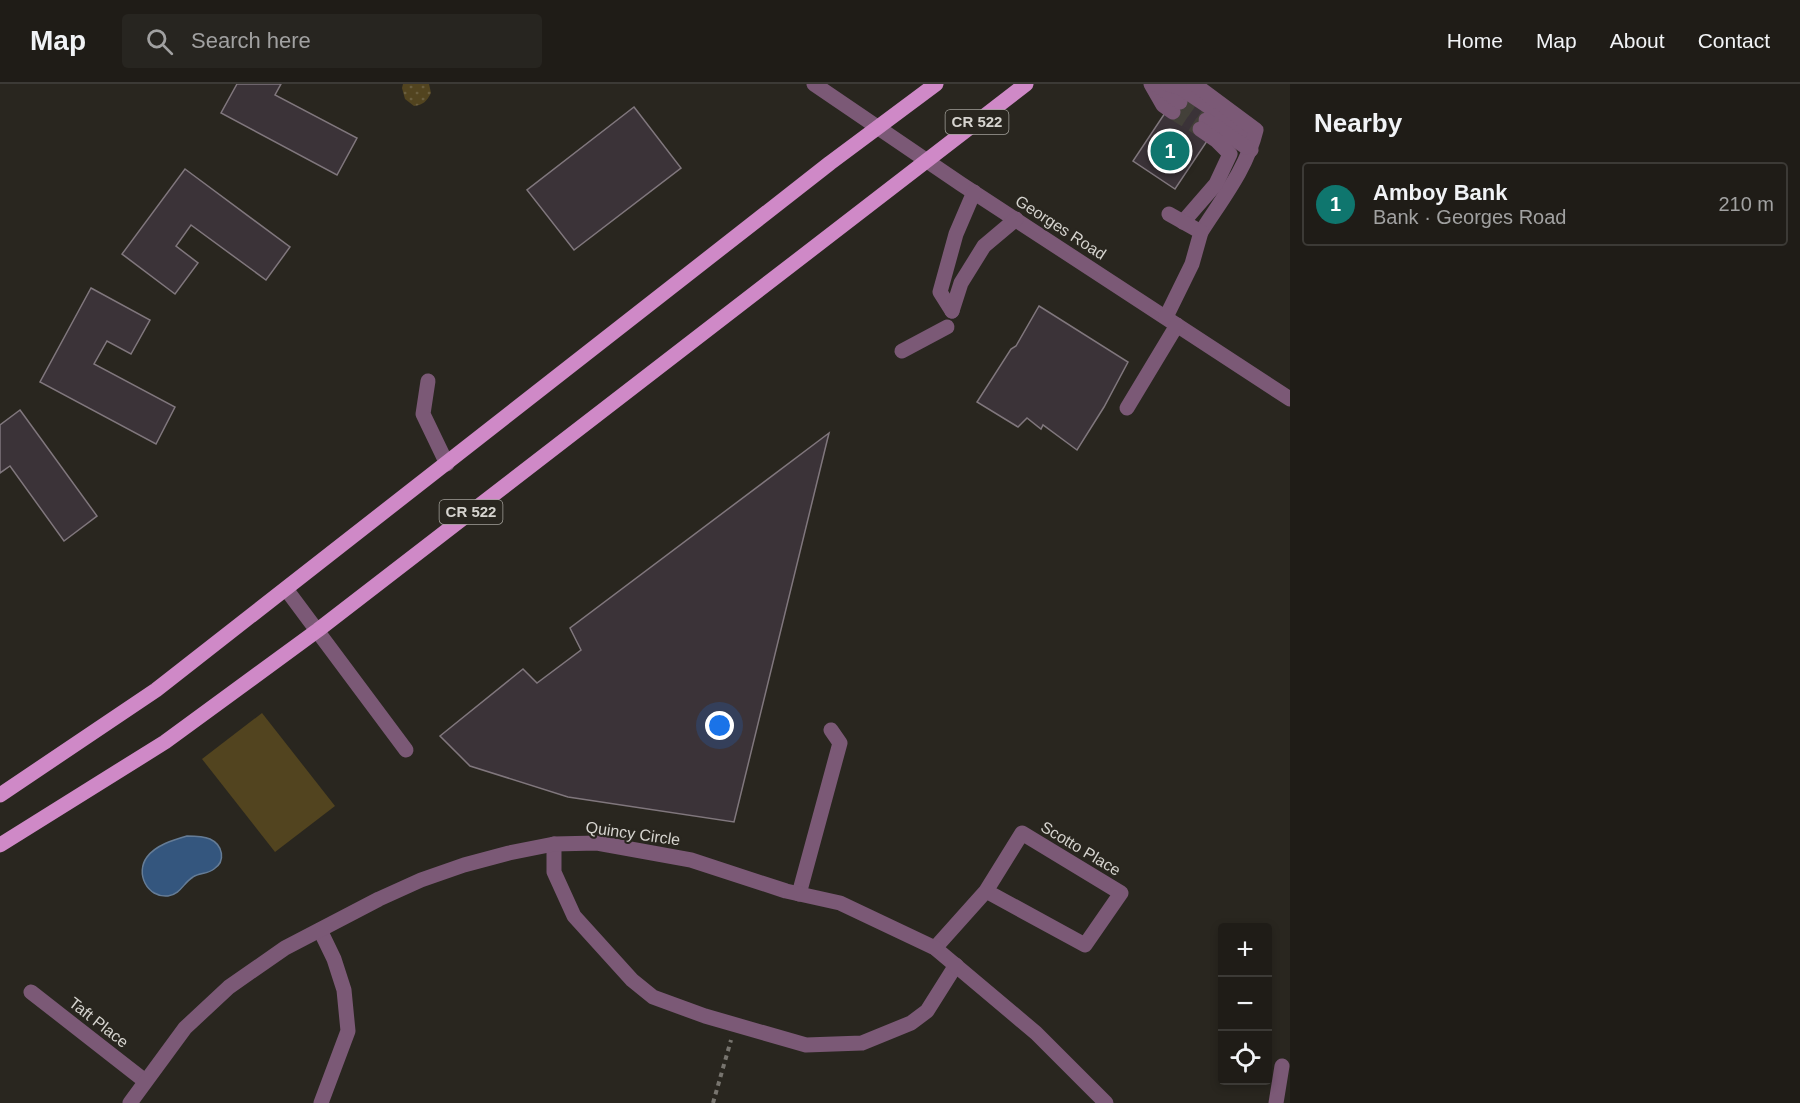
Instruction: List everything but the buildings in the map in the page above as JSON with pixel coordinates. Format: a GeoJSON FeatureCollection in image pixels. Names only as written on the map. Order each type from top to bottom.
{"type":"FeatureCollection","features":[{"type":"Feature","properties":{"kind":"main road","name":"CR 522"},"geometry":{"type":"LineString","coordinates":[[0,795],[156,690],[820,170],[936,84]]}},
{"type":"Feature","properties":{"kind":"main road","name":"CR 522"},"geometry":{"type":"LineString","coordinates":[[0,845],[165,742],[318,630],[1026,84]]}},
{"type":"Feature","properties":{"kind":"street","name":"Georges Road"},"geometry":{"type":"LineString","coordinates":[[814,84],[1290,399]]}},
{"type":"Feature","properties":{"kind":"street"},"geometry":{"type":"LineString","coordinates":[[1151,84],[1163,105],[1176,107],[1156,84]]}},
{"type":"Feature","properties":{"kind":"street"},"geometry":{"type":"LineString","coordinates":[[1168,84],[1181,88],[1236,125],[1251,150]]}},
{"type":"Feature","properties":{"kind":"street"},"geometry":{"type":"LineString","coordinates":[[1127,408],[1172,321],[1201,232],[1239,174],[1251,150],[1256,130],[1194,84]]}},
{"type":"Feature","properties":{"kind":"street"},"geometry":{"type":"LineString","coordinates":[[1183,222],[1216,184],[1230,153],[1203,124],[1251,150]]}},
{"type":"Feature","properties":{"kind":"street"},"geometry":{"type":"LineString","coordinates":[[974,192],[957,234],[939,292],[952,311],[961,283],[984,246],[1016,219]]}},
{"type":"Feature","properties":{"kind":"street"},"geometry":{"type":"LineString","coordinates":[[1169,214],[1201,232]]}},
{"type":"Feature","properties":{"kind":"street"},"geometry":{"type":"LineString","coordinates":[[902,351],[947,327]]}},
{"type":"Feature","properties":{"kind":"street"},"geometry":{"type":"LineString","coordinates":[[428,381],[423,414],[447,464]]}},
{"type":"Feature","properties":{"kind":"street"},"geometry":{"type":"LineString","coordinates":[[286,590],[406,750]]}},
{"type":"Feature","properties":{"kind":"street"},"geometry":{"type":"LineString","coordinates":[[799,894],[840,743],[831,730]]}},
{"type":"Feature","properties":{"kind":"street","name":"Scotto Place"},"geometry":{"type":"LineString","coordinates":[[935,948],[986,891],[1022,833],[1121,893],[1085,945],[986,891]]}},
{"type":"Feature","properties":{"kind":"street","name":"Quincy Circle"},"geometry":{"type":"LineString","coordinates":[[130,1103],[184,1028],[229,987],[285,948],[379,899],[421,880],[464,865],[554,844],[597,843],[690,860],[799,894],[840,903],[935,948],[1036,1033],[1106,1103]]}},
{"type":"Feature","properties":{"kind":"street"},"geometry":{"type":"LineString","coordinates":[[554,844],[554,872],[574,916],[632,980],[653,997],[674,1006],[736,1025],[806,1045],[862,1043],[911,1023],[927,1011],[956,965]]}},
{"type":"Feature","properties":{"kind":"street"},"geometry":{"type":"LineString","coordinates":[[320,930],[334,959],[344,990],[348,1031],[321,1103]]}},
{"type":"Feature","properties":{"kind":"street","name":"Taft Place"},"geometry":{"type":"LineString","coordinates":[[31,992],[145,1081]]}},
{"type":"Feature","properties":{"kind":"street"},"geometry":{"type":"LineString","coordinates":[[1276,1103],[1282,1066]]}},
{"type":"Feature","properties":{"kind":"path"},"geometry":{"type":"LineString","coordinates":[[713,1103],[736,1025]]}},
{"type":"Feature","properties":{"kind":"shaded area"},"geometry":{"type":"Polygon","coordinates":[[[403,84],[429,84],[431,93],[424,102],[414,106],[405,99],[403,84]]]}},
{"type":"Feature","properties":{"kind":"shaded area"},"geometry":{"type":"Polygon","coordinates":[[[262,713],[335,806],[275,852],[202,759],[262,713]]]}},
{"type":"Feature","properties":{"kind":"water"},"geometry":{"type":"Polygon","coordinates":[[[187,836],[205,837],[218,845],[221,858],[218,866],[212,871],[193,877],[172,895],[161,896],[154,893],[149,889],[143,877],[142,870],[147,857],[160,846],[187,836]]]}},
{"type":"Feature","properties":{"kind":"tunnel"},"geometry":{"type":"LineString","coordinates":[[1180,102],[1206,120]]}},
{"type":"Feature","properties":{"kind":"tunnel"},"geometry":{"type":"LineString","coordinates":[[1173,112],[1200,129]]}},
{"type":"Feature","properties":{"kind":"place","name":"Amboy Bank"},"geometry":{"type":"Point","coordinates":[1170,151]}}]}
